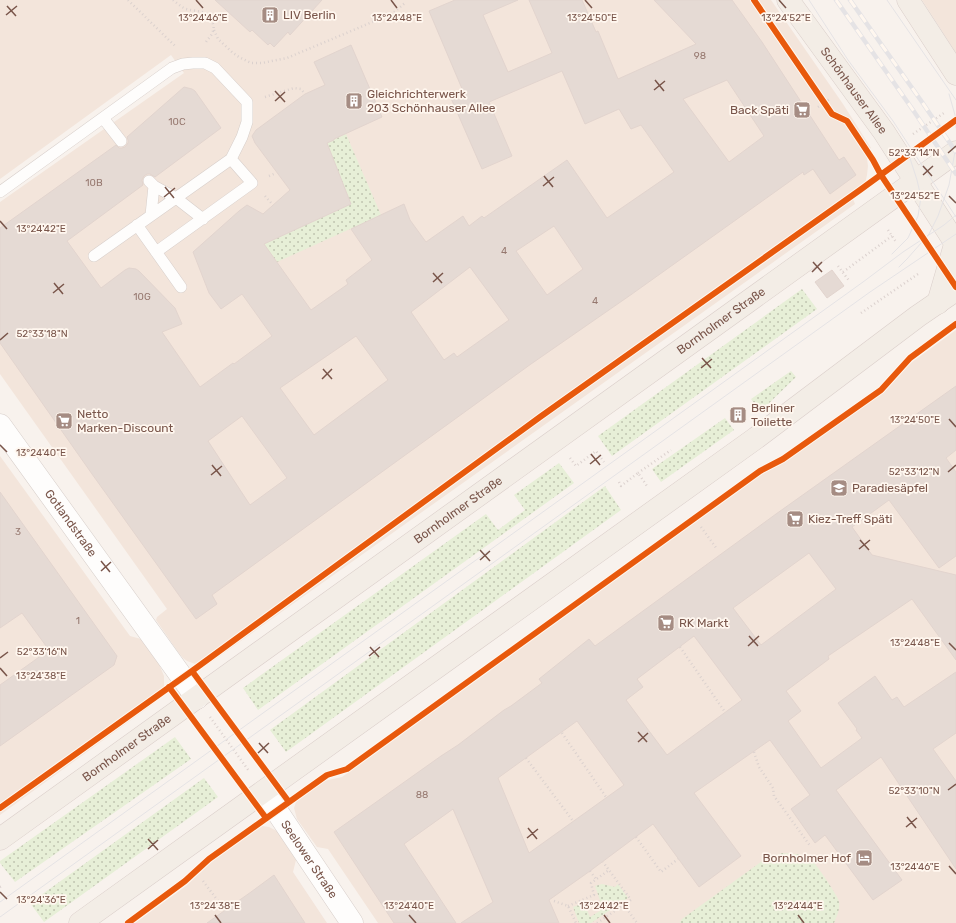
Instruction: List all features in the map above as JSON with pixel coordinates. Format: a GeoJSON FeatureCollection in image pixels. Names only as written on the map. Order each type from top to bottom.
{"type":"FeatureCollection","features":[{"type":"Feature","properties":{"kind":"main road","name":"Schönhauser Allee"},"geometry":{"type":"LineString","coordinates":[[788,0],[884,132],[956,243]]}},
{"type":"Feature","properties":{"kind":"main road"},"geometry":{"type":"LineString","coordinates":[[908,0],[956,74]]}},
{"type":"Feature","properties":{"kind":"main road","name":"Bornholmer Straße"},"geometry":{"type":"LineString","coordinates":[[0,839],[956,152]]}},
{"type":"Feature","properties":{"kind":"main road"},"geometry":{"type":"LineString","coordinates":[[938,303],[956,243]]}},
{"type":"Feature","properties":{"kind":"main road"},"geometry":{"type":"LineString","coordinates":[[80,923],[756,438],[918,316],[956,290]]}},
{"type":"Feature","properties":{"kind":"street","name":"Gotlandstraße"},"geometry":{"type":"LineString","coordinates":[[0,426],[197,698]]}},
{"type":"Feature","properties":{"kind":"street","name":"Seelower Straße"},"geometry":{"type":"LineString","coordinates":[[264,792],[352,923]]}},
{"type":"Feature","properties":{"kind":"lane"},"geometry":{"type":"LineString","coordinates":[[0,192],[172,68],[183,64],[193,63],[204,63],[215,68],[247,102],[247,122],[242,137],[231,159],[94,256]]}},
{"type":"Feature","properties":{"kind":"lane"},"geometry":{"type":"LineString","coordinates":[[103,118],[121,141]]}},
{"type":"Feature","properties":{"kind":"lane"},"geometry":{"type":"LineString","coordinates":[[156,252],[252,183],[231,159]]}},
{"type":"Feature","properties":{"kind":"lane"},"geometry":{"type":"LineString","coordinates":[[151,216],[151,183],[176,198],[203,218]]}},
{"type":"Feature","properties":{"kind":"lane"},"geometry":{"type":"LineString","coordinates":[[137,225],[181,287]]}},
{"type":"Feature","properties":{"kind":"path"},"geometry":{"type":"LineString","coordinates":[[128,0],[173,44],[179,54],[172,68]]}},
{"type":"Feature","properties":{"kind":"path"},"geometry":{"type":"LineString","coordinates":[[173,0],[186,9],[199,11],[206,14],[211,19],[218,38],[233,53],[251,63],[262,63],[287,58],[393,13],[405,3]]}},
{"type":"Feature","properties":{"kind":"path"},"geometry":{"type":"LineString","coordinates":[[212,34],[214,30]]}},
{"type":"Feature","properties":{"kind":"path"},"geometry":{"type":"LineString","coordinates":[[247,102],[294,88],[301,89],[305,94]]}},
{"type":"Feature","properties":{"kind":"path"},"geometry":{"type":"LineString","coordinates":[[820,96],[826,105]]}},
{"type":"Feature","properties":{"kind":"path"},"geometry":{"type":"LineString","coordinates":[[818,107],[826,105],[832,98]]}},
{"type":"Feature","properties":{"kind":"path"},"geometry":{"type":"LineString","coordinates":[[910,136],[944,113]]}},
{"type":"Feature","properties":{"kind":"path"},"geometry":{"type":"LineString","coordinates":[[885,226],[896,242]]}},
{"type":"Feature","properties":{"kind":"path"},"geometry":{"type":"LineString","coordinates":[[843,272],[892,236]]}},
{"type":"Feature","properties":{"kind":"path"},"geometry":{"type":"LineString","coordinates":[[838,265],[850,282]]}},
{"type":"Feature","properties":{"kind":"path"},"geometry":{"type":"LineString","coordinates":[[861,313],[918,274]]}},
{"type":"Feature","properties":{"kind":"path"},"geometry":{"type":"LineString","coordinates":[[619,482],[621,486],[671,450]]}},
{"type":"Feature","properties":{"kind":"path"},"geometry":{"type":"LineString","coordinates":[[569,456],[576,466],[596,451],[604,462]]}},
{"type":"Feature","properties":{"kind":"path"},"geometry":{"type":"LineString","coordinates":[[638,473],[650,489]]}},
{"type":"Feature","properties":{"kind":"path"},"geometry":{"type":"LineString","coordinates":[[701,527],[717,549]]}},
{"type":"Feature","properties":{"kind":"path"},"geometry":{"type":"LineString","coordinates":[[680,647],[725,712]]}},
{"type":"Feature","properties":{"kind":"path"},"geometry":{"type":"LineString","coordinates":[[197,698],[264,792]]}},
{"type":"Feature","properties":{"kind":"path"},"geometry":{"type":"LineString","coordinates":[[562,733],[606,797]]}},
{"type":"Feature","properties":{"kind":"path"},"geometry":{"type":"LineString","coordinates":[[754,752],[759,767],[772,788],[774,796],[811,847]]}},
{"type":"Feature","properties":{"kind":"path"},"geometry":{"type":"LineString","coordinates":[[526,758],[573,821]]}},
{"type":"Feature","properties":{"kind":"path"},"geometry":{"type":"LineString","coordinates":[[636,837],[661,872],[678,859]]}},
{"type":"Feature","properties":{"kind":"path"},"geometry":{"type":"LineString","coordinates":[[597,923],[631,900],[603,862]]}},
{"type":"Feature","properties":{"kind":"path"},"geometry":{"type":"LineString","coordinates":[[554,901],[568,906],[594,895],[591,883],[609,870]]}},
{"type":"Feature","properties":{"kind":"path"},"geometry":{"type":"LineString","coordinates":[[590,871],[596,879]]}},
{"type":"Feature","properties":{"kind":"path"},"geometry":{"type":"LineString","coordinates":[[203,881],[221,905]]}},
{"type":"Feature","properties":{"kind":"path"},"geometry":{"type":"LineString","coordinates":[[624,904],[637,923]]}},
{"type":"Feature","properties":{"kind":"path"},"geometry":{"type":"LineString","coordinates":[[568,906],[576,923]]}},
{"type":"Feature","properties":{"kind":"shaded area"},"geometry":{"type":"Polygon","coordinates":[[[0,0],[771,0],[843,104],[871,148],[866,151],[868,166],[867,175],[865,184],[860,193],[853,199],[855,204],[207,665],[198,665],[183,658],[156,620],[157,617],[167,609],[0,374],[0,202],[184,73],[171,55],[0,179],[0,0]]]}},
{"type":"Feature","properties":{"kind":"shaded area"},"geometry":{"type":"Polygon","coordinates":[[[922,0],[956,0],[956,53],[922,0]]]}},
{"type":"Feature","properties":{"kind":"shaded area"},"geometry":{"type":"Polygon","coordinates":[[[956,330],[956,923],[378,923],[328,849],[317,847],[297,819],[294,808],[296,802],[324,781],[342,777],[766,471],[784,462],[887,388],[908,365],[956,330]]]}},
{"type":"Feature","properties":{"kind":"shaded area"},"geometry":{"type":"Polygon","coordinates":[[[0,456],[130,636],[141,639],[159,664],[164,676],[164,686],[161,695],[153,704],[0,815],[0,456]]]}},
{"type":"Feature","properties":{"kind":"shaded area"},"geometry":{"type":"Polygon","coordinates":[[[262,826],[269,827],[277,831],[296,860],[293,872],[327,923],[135,923],[186,886],[215,859],[262,826]]]}},
{"type":"Feature","properties":{"kind":"green space"},"geometry":{"type":"Polygon","coordinates":[[[346,134],[381,215],[277,262],[264,244],[351,204],[327,143],[346,134]]]}},
{"type":"Feature","properties":{"kind":"green space"},"geometry":{"type":"Polygon","coordinates":[[[802,289],[817,309],[612,456],[598,436],[802,289]]]}},
{"type":"Feature","properties":{"kind":"green space"},"geometry":{"type":"Polygon","coordinates":[[[791,371],[796,377],[760,412],[751,399],[791,371]]]}},
{"type":"Feature","properties":{"kind":"green space"},"geometry":{"type":"Polygon","coordinates":[[[725,418],[734,430],[661,482],[652,469],[725,418]]]}},
{"type":"Feature","properties":{"kind":"green space"},"geometry":{"type":"Polygon","coordinates":[[[559,463],[574,483],[258,710],[243,688],[486,514],[498,530],[525,510],[514,495],[559,463]]]}},
{"type":"Feature","properties":{"kind":"green space"},"geometry":{"type":"Polygon","coordinates":[[[605,486],[621,510],[286,752],[270,730],[605,486]]]}},
{"type":"Feature","properties":{"kind":"green space"},"geometry":{"type":"Polygon","coordinates":[[[175,737],[191,759],[15,882],[0,861],[175,737]]]}},
{"type":"Feature","properties":{"kind":"green space"},"geometry":{"type":"Polygon","coordinates":[[[204,778],[218,797],[44,922],[30,903],[204,778]]]}},
{"type":"Feature","properties":{"kind":"green space"},"geometry":{"type":"Polygon","coordinates":[[[782,853],[807,856],[816,865],[839,902],[839,910],[834,923],[680,923],[682,919],[765,859],[782,853]]]}},
{"type":"Feature","properties":{"kind":"green space"},"geometry":{"type":"Polygon","coordinates":[[[602,884],[615,887],[618,884],[628,898],[591,923],[579,923],[573,907],[584,903],[590,917],[603,909],[595,886],[602,884]]]}},
{"type":"Feature","properties":{"kind":"building","name":"LIV Berlin"},"geometry":{"type":"Polygon","coordinates":[[[215,0],[322,0],[290,35],[288,32],[274,47],[270,43],[268,45],[252,30],[250,32],[215,0]]]}},
{"type":"Feature","properties":{"kind":"building"},"geometry":{"type":"Polygon","coordinates":[[[455,0],[518,0],[483,15],[508,72],[552,53],[529,0],[582,0],[596,32],[598,31],[618,79],[696,44],[654,0],[732,0],[762,42],[839,160],[844,157],[856,175],[830,194],[813,169],[804,175],[803,172],[531,364],[212,595],[217,604],[196,619],[0,343],[0,228],[116,145],[119,148],[125,147],[128,143],[127,137],[184,87],[195,91],[221,128],[155,177],[150,174],[144,176],[142,180],[143,185],[67,241],[101,288],[125,270],[129,268],[136,269],[175,308],[182,324],[162,332],[200,387],[272,336],[242,294],[221,309],[209,293],[193,252],[247,205],[263,214],[290,190],[255,143],[252,136],[256,130],[305,94],[325,85],[314,62],[351,45],[382,117],[327,143],[351,204],[264,244],[311,310],[348,284],[346,280],[372,260],[351,229],[404,204],[410,220],[426,242],[463,216],[469,226],[482,216],[484,218],[567,160],[607,218],[674,172],[641,125],[631,129],[619,109],[585,124],[562,71],[489,102],[512,156],[482,169],[450,96],[463,91],[429,11],[455,0]],[[727,80],[683,99],[729,162],[764,136],[727,80]],[[554,226],[516,251],[547,295],[583,269],[554,226]],[[470,267],[411,312],[444,360],[454,353],[457,357],[509,320],[470,267]],[[356,336],[280,388],[314,435],[388,380],[356,336]],[[242,416],[208,441],[250,505],[287,478],[242,416]]]}},
{"type":"Feature","properties":{"kind":"building"},"geometry":{"type":"Polygon","coordinates":[[[832,270],[844,286],[827,298],[815,282],[832,270]]]}},
{"type":"Feature","properties":{"kind":"building"},"geometry":{"type":"Polygon","coordinates":[[[956,386],[956,450],[946,458],[956,472],[956,556],[939,568],[889,500],[852,527],[872,555],[956,575],[956,660],[912,599],[828,656],[829,659],[786,691],[801,711],[788,721],[821,768],[862,738],[838,703],[875,676],[892,700],[897,697],[904,707],[956,672],[956,733],[933,749],[956,781],[956,869],[881,757],[836,790],[902,880],[873,900],[825,835],[815,843],[791,809],[810,795],[770,740],[694,793],[741,856],[699,887],[653,824],[549,900],[559,923],[461,923],[493,902],[453,809],[404,844],[456,923],[394,923],[334,832],[458,745],[542,683],[539,679],[589,639],[595,646],[776,514],[956,386]],[[809,553],[733,608],[761,645],[836,589],[809,553]],[[694,636],[637,679],[643,687],[626,700],[667,755],[742,700],[694,636]],[[577,721],[498,778],[529,853],[624,785],[577,721]]]}},
{"type":"Feature","properties":{"kind":"building"},"geometry":{"type":"Polygon","coordinates":[[[0,492],[117,656],[114,665],[0,746],[0,685],[49,650],[22,613],[0,628],[0,492]]]}},
{"type":"Feature","properties":{"kind":"building"},"geometry":{"type":"Polygon","coordinates":[[[274,875],[305,923],[207,923],[251,892],[274,875]]]}},
{"type":"Feature","properties":{"kind":"tram line"},"geometry":{"type":"LineString","coordinates":[[809,0],[848,60],[893,121],[956,217]]}},
{"type":"Feature","properties":{"kind":"tram line"},"geometry":{"type":"LineString","coordinates":[[887,0],[956,100]]}},
{"type":"Feature","properties":{"kind":"tram line"},"geometry":{"type":"LineString","coordinates":[[949,94],[955,115],[956,128]]}},
{"type":"Feature","properties":{"kind":"tram line"},"geometry":{"type":"LineString","coordinates":[[899,267],[929,234],[938,216],[949,185],[956,146]]}},
{"type":"Feature","properties":{"kind":"tram line"},"geometry":{"type":"LineString","coordinates":[[892,254],[908,238],[918,216],[921,197],[907,149]]}},
{"type":"Feature","properties":{"kind":"tram line"},"geometry":{"type":"LineString","coordinates":[[0,902],[956,215]]}},
{"type":"Feature","properties":{"kind":"tram line"},"geometry":{"type":"LineString","coordinates":[[0,917],[870,292],[956,234]]}},
{"type":"Feature","properties":{"kind":"railway"},"geometry":{"type":"LineString","coordinates":[[836,0],[956,174]]}},
{"type":"Feature","properties":{"kind":"railway"},"geometry":{"type":"LineString","coordinates":[[850,0],[956,152]]}},
{"type":"Feature","properties":{"kind":"cycle path"},"geometry":{"type":"LineString","coordinates":[[754,0],[832,114],[847,121],[873,160],[881,175],[956,287]]}},
{"type":"Feature","properties":{"kind":"cycle path"},"geometry":{"type":"LineString","coordinates":[[0,808],[192,671],[540,417],[956,120]]}},
{"type":"Feature","properties":{"kind":"cycle path"},"geometry":{"type":"LineString","coordinates":[[128,923],[185,881],[209,859],[327,775],[347,769],[760,471],[783,459],[881,390],[910,358],[956,324]]}},
{"type":"Feature","properties":{"kind":"cycle path"},"geometry":{"type":"LineString","coordinates":[[192,671],[289,802]]}},
{"type":"Feature","properties":{"kind":"cycle path"},"geometry":{"type":"LineString","coordinates":[[169,687],[266,818]]}},
{"type":"Feature","properties":{"kind":"place","name":"LIV Berlin"},"geometry":{"type":"Point","coordinates":[270,15]}},
{"type":"Feature","properties":{"kind":"place","name":"Gleichrichterwerk 203 Schönhauser Allee"},"geometry":{"type":"Point","coordinates":[354,101]}},
{"type":"Feature","properties":{"kind":"place","name":"Back Späti"},"geometry":{"type":"Point","coordinates":[802,110]}},
{"type":"Feature","properties":{"kind":"place","name":"Berliner Toilette"},"geometry":{"type":"Point","coordinates":[738,415]}},
{"type":"Feature","properties":{"kind":"place","name":"Netto Marken-Discount"},"geometry":{"type":"Point","coordinates":[64,421]}},
{"type":"Feature","properties":{"kind":"place","name":"Paradiesäpfel"},"geometry":{"type":"Point","coordinates":[839,488]}},
{"type":"Feature","properties":{"kind":"place","name":"Kiez-Treff Späti"},"geometry":{"type":"Point","coordinates":[795,519]}},
{"type":"Feature","properties":{"kind":"place","name":"RK Markt"},"geometry":{"type":"Point","coordinates":[666,623]}},
{"type":"Feature","properties":{"kind":"place","name":"Bornholmer Hof"},"geometry":{"type":"Point","coordinates":[864,858]}}]}
